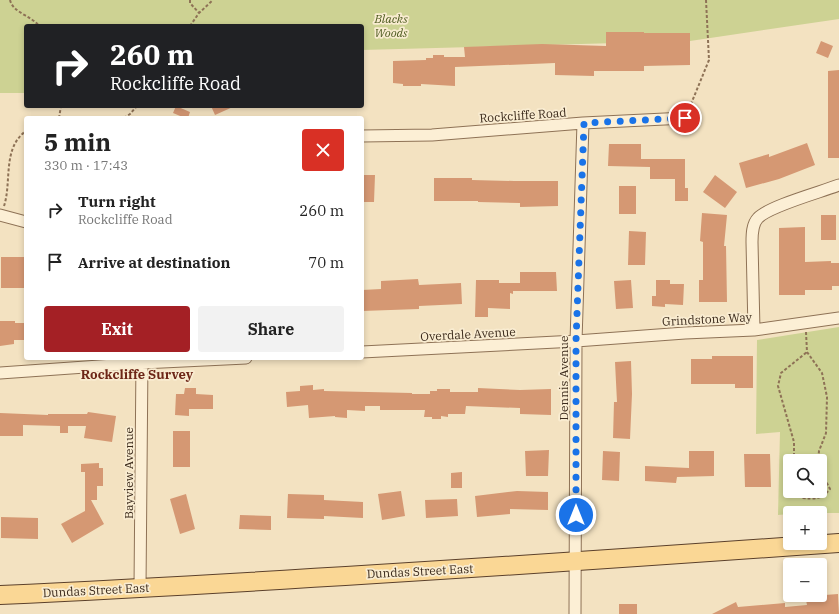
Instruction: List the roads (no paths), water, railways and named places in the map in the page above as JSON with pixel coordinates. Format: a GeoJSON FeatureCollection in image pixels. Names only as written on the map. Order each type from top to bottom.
{"type":"FeatureCollection","features":[{"type":"Feature","properties":{"kind":"main road","name":"Dundas Street East"},"geometry":{"type":"LineString","coordinates":[[0,595],[576,562],[839,544]]}},
{"type":"Feature","properties":{"kind":"street","name":"Rockcliffe Road"},"geometry":{"type":"LineString","coordinates":[[364,136],[432,135],[584,123],[685,118]]}},
{"type":"Feature","properties":{"kind":"street","name":"Dennis Avenue"},"geometry":{"type":"LineString","coordinates":[[575,614],[576,341],[584,123]]}},
{"type":"Feature","properties":{"kind":"street"},"geometry":{"type":"LineString","coordinates":[[754,330],[752,231],[757,219],[768,210],[839,185]]}},
{"type":"Feature","properties":{"kind":"street"},"geometry":{"type":"LineString","coordinates":[[1,215],[24,221]]}},
{"type":"Feature","properties":{"kind":"street","name":"Grindstone Way"},"geometry":{"type":"LineString","coordinates":[[576,341],[685,333],[754,330],[839,318]]}},
{"type":"Feature","properties":{"kind":"street","name":"Overdale Avenue"},"geometry":{"type":"LineString","coordinates":[[364,352],[576,341]]}},
{"type":"Feature","properties":{"kind":"street"},"geometry":{"type":"LineString","coordinates":[[0,373],[142,361],[177,360]]}},
{"type":"Feature","properties":{"kind":"street","name":"Bayview Avenue"},"geometry":{"type":"LineString","coordinates":[[140,588],[142,361]]}},
{"type":"Feature","properties":{"kind":"district","name":"Rockcliffe Survey"},"geometry":{"type":"Point","coordinates":[137,374]}},
{"type":"Feature","properties":{"kind":"park label","name":"Blacks Woods"},"geometry":{"type":"Point","coordinates":[391,25]}}]}
